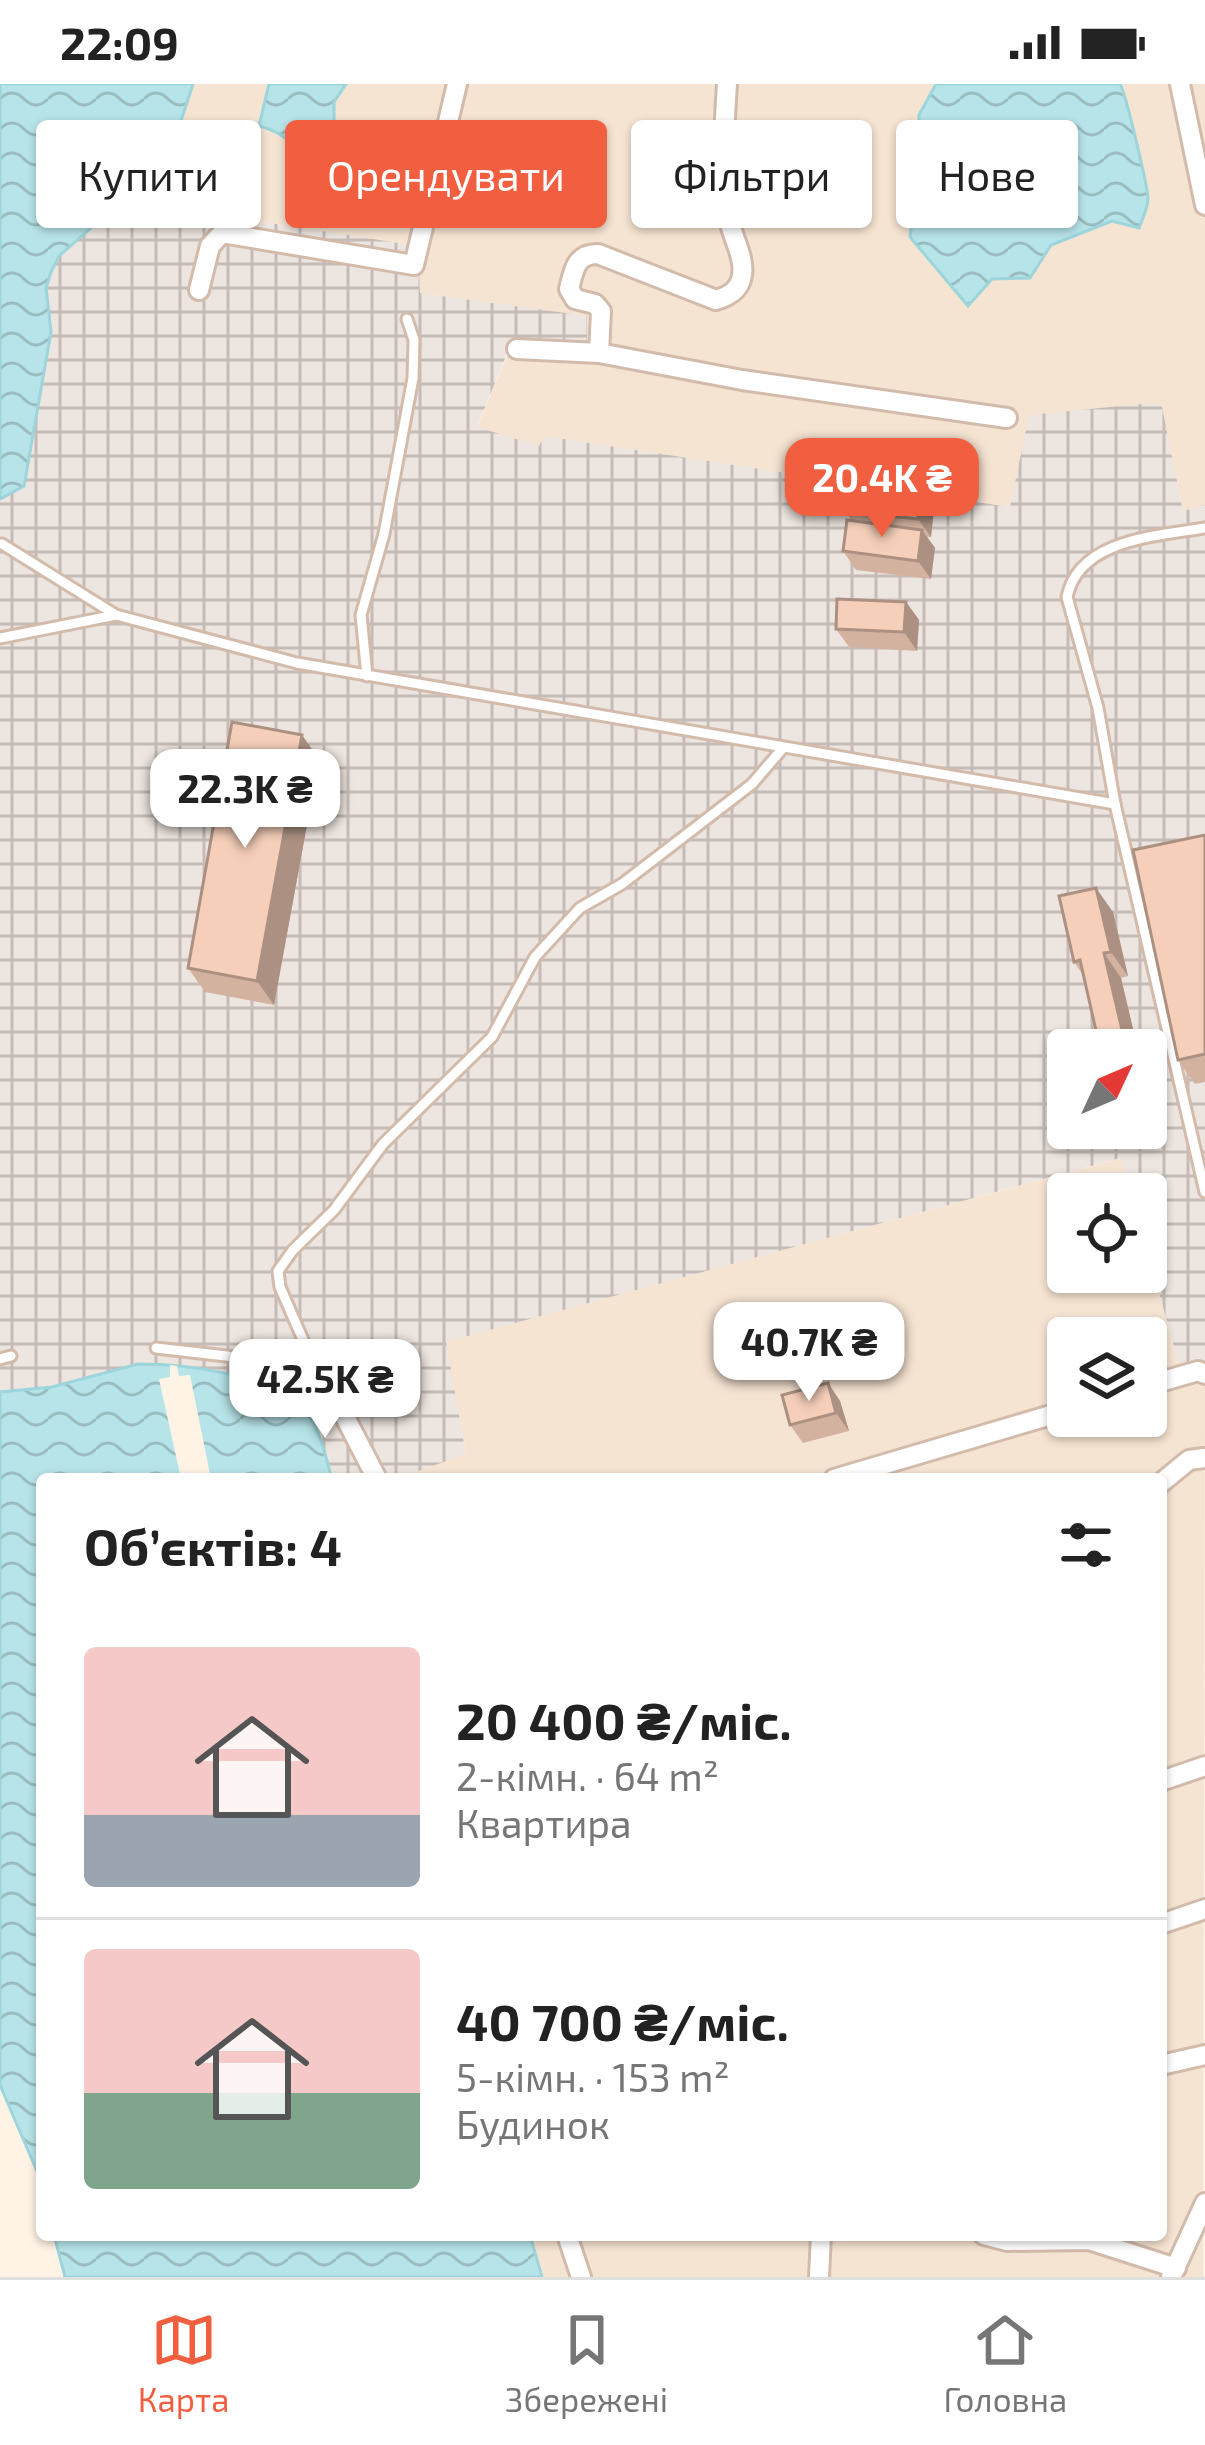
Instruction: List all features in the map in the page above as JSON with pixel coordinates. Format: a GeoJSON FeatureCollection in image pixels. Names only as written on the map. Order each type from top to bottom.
{"type":"FeatureCollection","features":[{"type":"Feature","properties":{"kind":"street"},"geometry":{"type":"LineString","coordinates":[[200,290],[210,247],[222,233],[414,265],[457,84]]}},
{"type":"Feature","properties":{"kind":"street"},"geometry":{"type":"LineString","coordinates":[[599,353],[601,310],[574,299],[569,289],[575,263],[586,255],[598,254],[711,299],[726,297],[740,283],[742,262],[729,225],[722,164],[727,84]]}},
{"type":"Feature","properties":{"kind":"street"},"geometry":{"type":"LineString","coordinates":[[1180,84],[1205,205]]}},
{"type":"Feature","properties":{"kind":"street"},"geometry":{"type":"LineString","coordinates":[[517,349],[599,353],[742,380],[1006,418]]}},
{"type":"Feature","properties":{"kind":"street"},"geometry":{"type":"LineString","coordinates":[[1167,1381],[1198,1371],[1205,1374]]}},
{"type":"Feature","properties":{"kind":"street"},"geometry":{"type":"LineString","coordinates":[[317,1372],[328,1384],[373,1473]]}},
{"type":"Feature","properties":{"kind":"street"},"geometry":{"type":"LineString","coordinates":[[854,1473],[1047,1416]]}},
{"type":"Feature","properties":{"kind":"street"},"geometry":{"type":"LineString","coordinates":[[1167,1478],[1189,1460],[1205,1458]]}},
{"type":"Feature","properties":{"kind":"street"},"geometry":{"type":"LineString","coordinates":[[1167,1779],[1205,1766]]}},
{"type":"Feature","properties":{"kind":"street"},"geometry":{"type":"LineString","coordinates":[[1167,1922],[1205,1909]]}},
{"type":"Feature","properties":{"kind":"street"},"geometry":{"type":"LineString","coordinates":[[1167,2064],[1205,2055]]}},
{"type":"Feature","properties":{"kind":"street"},"geometry":{"type":"LineString","coordinates":[[1099,2241],[1173,2272],[1205,2203]]}},
{"type":"Feature","properties":{"kind":"street"},"geometry":{"type":"LineString","coordinates":[[569,2241],[581,2277]]}},
{"type":"Feature","properties":{"kind":"street"},"geometry":{"type":"LineString","coordinates":[[819,2277],[820,2241]]}},
{"type":"Feature","properties":{"kind":"lane"},"geometry":{"type":"LineString","coordinates":[[367,676],[361,615],[384,534],[413,378],[414,340],[407,319]]}},
{"type":"Feature","properties":{"kind":"lane"},"geometry":{"type":"LineString","coordinates":[[1205,528],[1130,540],[1084,563],[1070,584],[1068,609],[1098,708],[1115,804],[1205,1192]]}},
{"type":"Feature","properties":{"kind":"lane"},"geometry":{"type":"LineString","coordinates":[[2,544],[116,615],[278,659],[1115,804]]}},
{"type":"Feature","properties":{"kind":"lane"},"geometry":{"type":"LineString","coordinates":[[0,638],[116,615]]}},
{"type":"Feature","properties":{"kind":"lane"},"geometry":{"type":"LineString","coordinates":[[317,1372],[280,1287],[278,1271],[293,1250],[334,1210],[383,1144],[492,1037],[535,958],[580,908],[622,884],[752,784],[783,748]]}},
{"type":"Feature","properties":{"kind":"lane"},"geometry":{"type":"LineString","coordinates":[[156,1348],[288,1363],[317,1372]]}},
{"type":"Feature","properties":{"kind":"shaded area"},"geometry":{"type":"Polygon","coordinates":[[[193,84],[1205,84],[1205,505],[1183,511],[1161,403],[1010,507],[544,436],[539,446],[477,428],[512,344],[586,316],[420,293],[418,247],[299,228],[607,228],[607,120],[285,120],[285,226],[261,222],[261,120],[183,120],[193,84]]]}},
{"type":"Feature","properties":{"kind":"shaded area"},"geometry":{"type":"Polygon","coordinates":[[[261,222],[418,246],[420,293],[587,316],[587,352],[511,344],[477,427],[539,446],[544,436],[1010,507],[1029,415],[1161,402],[1183,511],[1205,505],[1205,1373],[1181,1372],[1159,1293],[1167,1293],[1167,1173],[1126,1173],[1121,1158],[1066,1173],[1047,1173],[1047,1178],[446,1342],[466,1454],[413,1473],[330,1473],[311,1419],[271,1386],[220,1373],[138,1364],[52,1387],[0,1392],[0,499],[24,485],[51,332],[46,288],[59,256],[91,228],[261,228],[261,222]]]}},
{"type":"Feature","properties":{"kind":"shaded area"},"geometry":{"type":"Polygon","coordinates":[[[1122,1158],[1126,1173],[1067,1173],[1122,1158]]]}},
{"type":"Feature","properties":{"kind":"shaded area"},"geometry":{"type":"Polygon","coordinates":[[[1047,1178],[1047,1293],[1159,1293],[1166,1317],[1047,1317],[1047,1437],[1167,1437],[1167,1322],[1181,1372],[1205,1373],[1203,2277],[542,2277],[532,2241],[1167,2241],[1167,1473],[412,1473],[466,1453],[445,1342],[1047,1178]]]}},
{"type":"Feature","properties":{"kind":"water"},"geometry":{"type":"Polygon","coordinates":[[[0,84],[193,84],[181,120],[36,120],[36,228],[91,228],[59,256],[51,272],[46,288],[51,332],[24,486],[0,499],[0,84]]]}},
{"type":"Feature","properties":{"kind":"water"},"geometry":{"type":"Polygon","coordinates":[[[269,84],[346,84],[334,102],[334,120],[285,120],[285,138],[261,127],[269,84]]]}},
{"type":"Feature","properties":{"kind":"water"},"geometry":{"type":"Polygon","coordinates":[[[936,84],[1120,84],[1147,191],[1139,228],[1112,221],[1051,245],[1030,278],[992,279],[968,306],[910,237],[911,228],[1078,228],[1078,120],[919,120],[936,84]]]}},
{"type":"Feature","properties":{"kind":"water"},"geometry":{"type":"Polygon","coordinates":[[[138,1364],[249,1379],[289,1396],[303,1408],[314,1424],[330,1473],[36,1473],[36,2169],[0,2085],[0,1392],[52,1387],[138,1364]]]}},
{"type":"Feature","properties":{"kind":"water"},"geometry":{"type":"Polygon","coordinates":[[[56,2241],[532,2241],[542,2277],[65,2277],[56,2241]]]}},
{"type":"Feature","properties":{"kind":"pier"},"geometry":{"type":"Polygon","coordinates":[[[170,1365],[177,1366],[179,1376],[190,1375],[210,1473],[180,1473],[159,1379],[170,1377],[170,1365]]]}},
{"type":"Feature","properties":{"kind":"building"},"geometry":{"type":"Polygon","coordinates":[[[848,483],[921,491],[918,519],[845,511],[848,483]]]}},
{"type":"Feature","properties":{"kind":"building"},"geometry":{"type":"Polygon","coordinates":[[[847,520],[922,530],[918,561],[843,551],[847,520]]]}},
{"type":"Feature","properties":{"kind":"building"},"geometry":{"type":"Polygon","coordinates":[[[837,599],[906,602],[904,632],[836,629],[837,599]]]}},
{"type":"Feature","properties":{"kind":"building"},"geometry":{"type":"Polygon","coordinates":[[[232,722],[302,735],[257,981],[188,968],[232,722]]]}},
{"type":"Feature","properties":{"kind":"building"},"geometry":{"type":"Polygon","coordinates":[[[1205,835],[1205,1054],[1178,1060],[1133,850],[1205,835]]]}},
{"type":"Feature","properties":{"kind":"building"},"geometry":{"type":"Polygon","coordinates":[[[1096,888],[1111,952],[1104,953],[1122,1029],[1096,1029],[1059,896],[1096,888]]]}},
{"type":"Feature","properties":{"kind":"building"},"geometry":{"type":"Polygon","coordinates":[[[828,1383],[836,1413],[790,1425],[782,1395],[828,1383]]]}}]}
